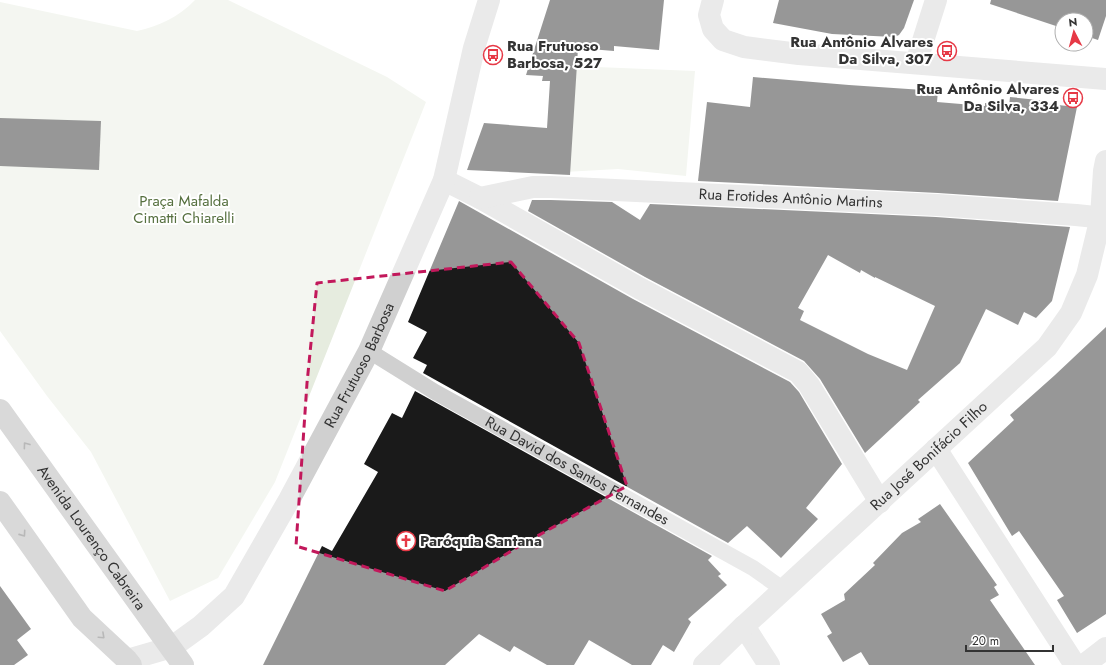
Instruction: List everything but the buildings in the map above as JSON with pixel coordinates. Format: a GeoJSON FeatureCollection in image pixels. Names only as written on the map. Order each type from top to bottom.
{"type":"FeatureCollection","features":[{"type":"Feature","properties":{"kind":"main road","name":"Avenida Lourenço Cabreira"},"geometry":{"type":"LineString","coordinates":[[0,410],[172,647],[183,665]]}},
{"type":"Feature","properties":{"kind":"main road"},"geometry":{"type":"LineString","coordinates":[[0,502],[82,618],[124,663]]}},
{"type":"Feature","properties":{"kind":"street","name":"Rua Frutuoso Barbosa"},"geometry":{"type":"LineString","coordinates":[[124,663],[172,647],[201,626],[234,596],[289,500],[369,351],[444,180],[474,48],[490,0]]}},
{"type":"Feature","properties":{"kind":"street"},"geometry":{"type":"LineString","coordinates":[[713,0],[709,15],[714,29],[723,40],[744,47],[799,54],[1106,79]]}},
{"type":"Feature","properties":{"kind":"street"},"geometry":{"type":"LineString","coordinates":[[916,63],[936,0]]}},
{"type":"Feature","properties":{"kind":"street","name":"Rua José Bonifácio Filho"},"geometry":{"type":"LineString","coordinates":[[704,665],[744,626],[880,502],[1046,347],[1071,313],[1087,275],[1104,218],[1104,171],[1106,161]]}},
{"type":"Feature","properties":{"kind":"street"},"geometry":{"type":"LineString","coordinates":[[444,180],[480,198],[639,288],[798,372],[809,385],[880,502]]}},
{"type":"Feature","properties":{"kind":"street","name":"Rua Erotides Antônio Martins"},"geometry":{"type":"LineString","coordinates":[[480,198],[533,187],[551,187],[936,205],[1104,218]]}},
{"type":"Feature","properties":{"kind":"street"},"geometry":{"type":"LineString","coordinates":[[936,449],[1075,665]]}},
{"type":"Feature","properties":{"kind":"street"},"geometry":{"type":"LineString","coordinates":[[744,626],[769,665]]}},
{"type":"Feature","properties":{"kind":"street"},"geometry":{"type":"LineString","coordinates":[[1084,665],[1106,648]]}},
{"type":"Feature","properties":{"kind":"lane","name":"Rua David dos Santos Fernandes"},"geometry":{"type":"LineString","coordinates":[[369,351],[449,400],[753,568],[784,590]]}},
{"type":"Feature","properties":{"kind":"highlighted area"},"geometry":{"type":"Polygon","coordinates":[[[511,262],[579,343],[627,486],[523,544],[445,591],[296,546],[307,383],[317,283],[511,262]]]}},
{"type":"Feature","properties":{"kind":"green space","name":"Praça Mafalda Cimatti Chiarelli"},"geometry":{"type":"Polygon","coordinates":[[[195,0],[228,0],[387,77],[426,102],[275,482],[218,578],[170,601],[91,452],[47,396],[0,331],[0,2],[137,31],[168,20],[189,6],[195,0]]]}},
{"type":"Feature","properties":{"kind":"green space"},"geometry":{"type":"Polygon","coordinates":[[[572,66],[695,71],[686,176],[618,169],[564,172],[572,66]]]}},
{"type":"Feature","properties":{"kind":"place","name":"Rua Antônio Alvares Da Silva, 307"},"geometry":{"type":"Point","coordinates":[947,51]}},
{"type":"Feature","properties":{"kind":"place","name":"Rua Frutuoso Barbosa, 527"},"geometry":{"type":"Point","coordinates":[493,55]}},
{"type":"Feature","properties":{"kind":"place","name":"Rua Antônio Alvares Da Silva, 334"},"geometry":{"type":"Point","coordinates":[1073,98]}},
{"type":"Feature","properties":{"kind":"place","name":"Paróquia Santana"},"geometry":{"type":"Point","coordinates":[406,541]}}]}
